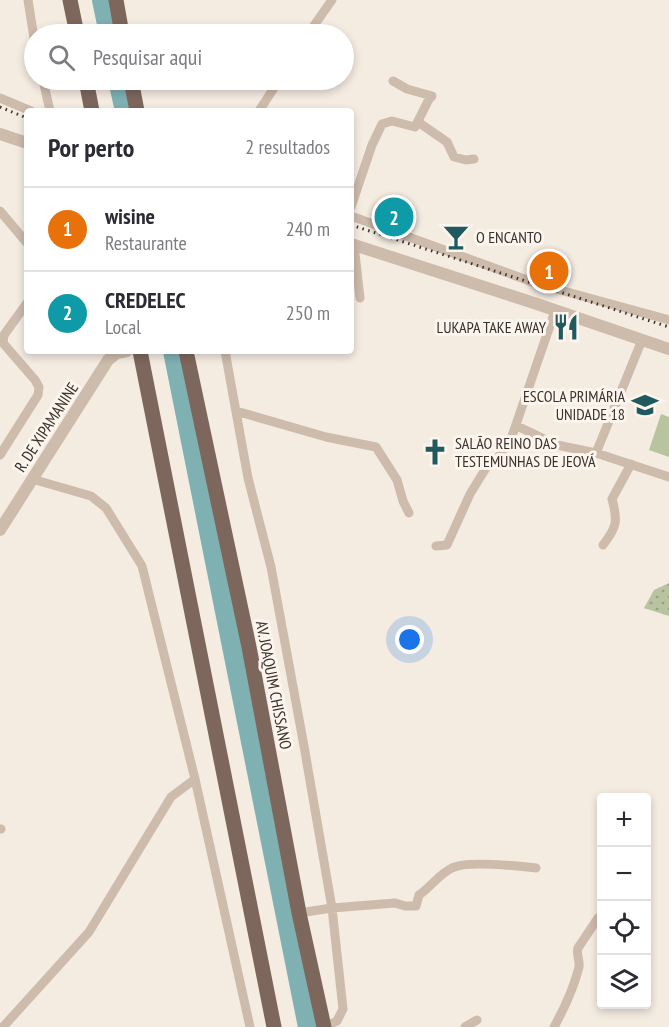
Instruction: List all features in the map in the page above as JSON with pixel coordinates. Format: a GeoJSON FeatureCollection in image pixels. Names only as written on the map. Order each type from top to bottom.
{"type":"FeatureCollection","features":[{"type":"Feature","properties":{"kind":"main road"},"geometry":{"type":"LineString","coordinates":[[70,0],[75,24]]}},
{"type":"Feature","properties":{"kind":"main road"},"geometry":{"type":"LineString","coordinates":[[116,0],[120,24]]}},
{"type":"Feature","properties":{"kind":"main road"},"geometry":{"type":"LineString","coordinates":[[88,90],[91,108]]}},
{"type":"Feature","properties":{"kind":"main road"},"geometry":{"type":"LineString","coordinates":[[133,90],[136,108]]}},
{"type":"Feature","properties":{"kind":"main road"},"geometry":{"type":"LineString","coordinates":[[141,354],[274,1027]]}},
{"type":"Feature","properties":{"kind":"main road","name":"AV. JOAQUIM CHISSANO"},"geometry":{"type":"LineString","coordinates":[[187,354],[249,648],[299,913],[325,1027]]}},
{"type":"Feature","properties":{"kind":"street"},"geometry":{"type":"LineString","coordinates":[[28,0],[32,24]]}},
{"type":"Feature","properties":{"kind":"street"},"geometry":{"type":"LineString","coordinates":[[314,24],[327,1]]}},
{"type":"Feature","properties":{"kind":"street"},"geometry":{"type":"LineString","coordinates":[[354,198],[372,145],[382,124],[392,121],[412,128],[418,122],[432,96],[407,89],[393,81]]}},
{"type":"Feature","properties":{"kind":"street"},"geometry":{"type":"LineString","coordinates":[[45,90],[49,108]]}},
{"type":"Feature","properties":{"kind":"street"},"geometry":{"type":"LineString","coordinates":[[261,108],[273,90]]}},
{"type":"Feature","properties":{"kind":"street"},"geometry":{"type":"LineString","coordinates":[[0,98],[24,108]]}},
{"type":"Feature","properties":{"kind":"street"},"geometry":{"type":"LineString","coordinates":[[418,122],[447,142],[454,157],[463,160],[474,159]]}},
{"type":"Feature","properties":{"kind":"street"},"geometry":{"type":"LineString","coordinates":[[0,134],[24,142]]}},
{"type":"Feature","properties":{"kind":"street"},"geometry":{"type":"LineString","coordinates":[[0,211],[24,239]]}},
{"type":"Feature","properties":{"kind":"street"},"geometry":{"type":"LineString","coordinates":[[354,217],[538,284],[669,320]]}},
{"type":"Feature","properties":{"kind":"street"},"geometry":{"type":"LineString","coordinates":[[354,245],[669,349]]}},
{"type":"Feature","properties":{"kind":"street"},"geometry":{"type":"LineString","coordinates":[[354,258],[360,298]]}},
{"type":"Feature","properties":{"kind":"street"},"geometry":{"type":"LineString","coordinates":[[0,455],[38,395],[39,387],[35,380],[3,343],[4,335],[24,307]]}},
{"type":"Feature","properties":{"kind":"street"},"geometry":{"type":"LineString","coordinates":[[436,546],[447,545],[470,494],[489,463],[496,460],[502,453],[517,426],[555,310]]}},
{"type":"Feature","properties":{"kind":"street"},"geometry":{"type":"LineString","coordinates":[[596,453],[642,340]]}},
{"type":"Feature","properties":{"kind":"street","name":"R. DE XIPAMANINE"},"geometry":{"type":"LineString","coordinates":[[0,530],[108,360],[116,354]]}},
{"type":"Feature","properties":{"kind":"street"},"geometry":{"type":"LineString","coordinates":[[226,354],[248,478],[271,567],[333,908],[343,1009],[337,1021],[325,1027]]}},
{"type":"Feature","properties":{"kind":"street"},"geometry":{"type":"LineString","coordinates":[[236,411],[326,437],[376,447],[397,480],[409,513]]}},
{"type":"Feature","properties":{"kind":"street"},"geometry":{"type":"LineString","coordinates":[[517,426],[557,445],[596,453],[669,477]]}},
{"type":"Feature","properties":{"kind":"street"},"geometry":{"type":"LineString","coordinates":[[603,545],[617,520],[612,499],[632,464]]}},
{"type":"Feature","properties":{"kind":"street"},"geometry":{"type":"LineString","coordinates":[[32,479],[91,496],[106,508],[138,557],[146,576],[195,779],[250,1027]]}},
{"type":"Feature","properties":{"kind":"street"},"geometry":{"type":"LineString","coordinates":[[3,1027],[89,932],[171,797],[195,779]]}},
{"type":"Feature","properties":{"kind":"street"},"geometry":{"type":"LineString","coordinates":[[299,913],[395,903],[416,906],[419,894],[456,866],[507,865],[536,868]]}},
{"type":"Feature","properties":{"kind":"street"},"geometry":{"type":"LineString","coordinates":[[554,1027],[579,966],[578,948],[597,920]]}},
{"type":"Feature","properties":{"kind":"street"},"geometry":{"type":"LineString","coordinates":[[465,1027],[477,1020]]}},
{"type":"Feature","properties":{"kind":"green space"},"geometry":{"type":"Polygon","coordinates":[[[661,414],[669,417],[669,457],[649,450],[661,414]]]}},
{"type":"Feature","properties":{"kind":"green space"},"geometry":{"type":"Polygon","coordinates":[[[669,583],[669,616],[644,608],[654,590],[669,583]]]}},
{"type":"Feature","properties":{"kind":"waterway"},"geometry":{"type":"LineString","coordinates":[[102,0],[107,24]]}},
{"type":"Feature","properties":{"kind":"waterway"},"geometry":{"type":"LineString","coordinates":[[120,90],[124,108]]}},
{"type":"Feature","properties":{"kind":"waterway"},"geometry":{"type":"LineString","coordinates":[[174,354],[308,1027]]}},
{"type":"Feature","properties":{"kind":"railway"},"geometry":{"type":"LineString","coordinates":[[0,107],[24,117]]}},
{"type":"Feature","properties":{"kind":"railway"},"geometry":{"type":"LineString","coordinates":[[354,226],[669,327]]}},
{"type":"Feature","properties":{"kind":"place","name":"CREDELEC"},"geometry":{"type":"Point","coordinates":[394,217]}},
{"type":"Feature","properties":{"kind":"place","name":"O ENCANTO"},"geometry":{"type":"Point","coordinates":[456,237]}},
{"type":"Feature","properties":{"kind":"place","name":"wisine"},"geometry":{"type":"Point","coordinates":[549,271]}},
{"type":"Feature","properties":{"kind":"place","name":"LUKAPA TAKE AWAY"},"geometry":{"type":"Point","coordinates":[566,327]}},
{"type":"Feature","properties":{"kind":"place","name":"ESCOLA PRIMÁRIA UNIDADE 18"},"geometry":{"type":"Point","coordinates":[645,405]}},
{"type":"Feature","properties":{"kind":"place","name":"SALÃO REINO DAS TESTEMUNHAS DE JEOVÁ"},"geometry":{"type":"Point","coordinates":[435,452]}}]}
